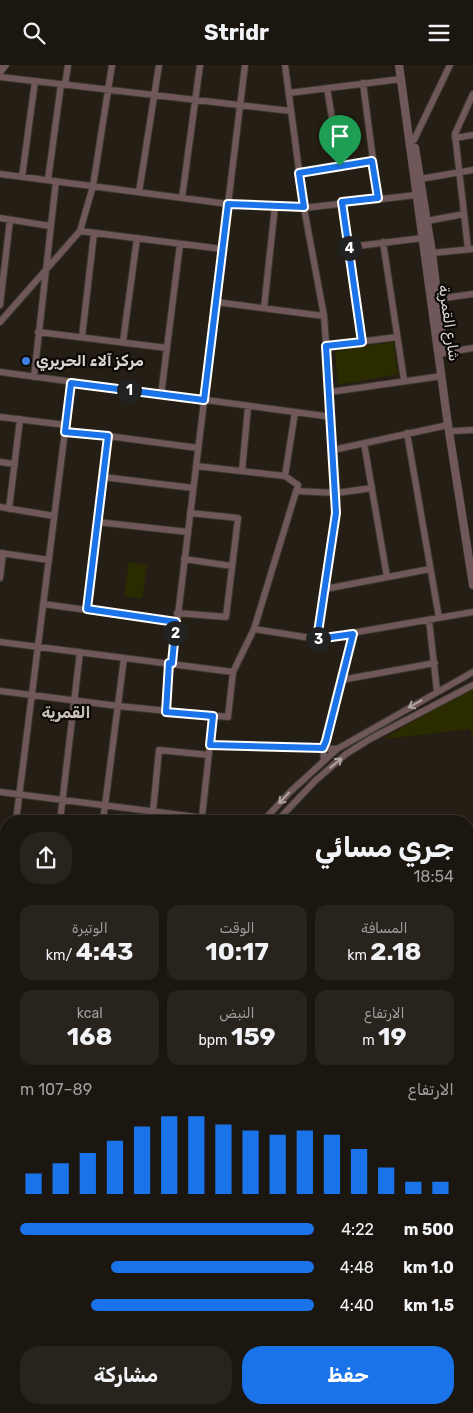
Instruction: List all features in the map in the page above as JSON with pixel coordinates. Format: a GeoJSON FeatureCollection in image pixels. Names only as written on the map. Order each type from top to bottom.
{"type":"FeatureCollection","features":[{"type":"Feature","properties":{"kind":"street"},"geometry":{"type":"LineString","coordinates":[[0,71],[5,65]]}},
{"type":"Feature","properties":{"kind":"street"},"geometry":{"type":"LineString","coordinates":[[48,180],[68,65]]}},
{"type":"Feature","properties":{"kind":"street"},"geometry":{"type":"LineString","coordinates":[[0,322],[80,231],[93,186],[112,65]]}},
{"type":"Feature","properties":{"kind":"street"},"geometry":{"type":"LineString","coordinates":[[139,192],[158,65]]}},
{"type":"Feature","properties":{"kind":"street"},"geometry":{"type":"LineString","coordinates":[[182,198],[200,65]]}},
{"type":"Feature","properties":{"kind":"street"},"geometry":{"type":"LineString","coordinates":[[166,712],[170,663],[188,532],[245,65]]}},
{"type":"Feature","properties":{"kind":"street"},"geometry":{"type":"LineString","coordinates":[[285,65],[304,207],[324,316],[337,493],[336,513],[317,639]]}},
{"type":"Feature","properties":{"kind":"street","name":"شارع القمرية"},"geometry":{"type":"LineString","coordinates":[[399,65],[473,585]]}},
{"type":"Feature","properties":{"kind":"street"},"geometry":{"type":"LineString","coordinates":[[403,65],[432,253],[451,428],[473,557]]}},
{"type":"Feature","properties":{"kind":"street"},"geometry":{"type":"LineString","coordinates":[[414,139],[450,65]]}},
{"type":"Feature","properties":{"kind":"street"},"geometry":{"type":"LineString","coordinates":[[0,77],[291,111]]}},
{"type":"Feature","properties":{"kind":"street"},"geometry":{"type":"LineString","coordinates":[[289,93],[401,79]]}},
{"type":"Feature","properties":{"kind":"street"},"geometry":{"type":"LineString","coordinates":[[22,177],[35,81]]}},
{"type":"Feature","properties":{"kind":"street"},"geometry":{"type":"LineString","coordinates":[[363,83],[378,198]]}},
{"type":"Feature","properties":{"kind":"street"},"geometry":{"type":"LineString","coordinates":[[327,88],[340,166]]}},
{"type":"Feature","properties":{"kind":"street"},"geometry":{"type":"LineString","coordinates":[[432,253],[470,249],[454,134],[473,94]]}},
{"type":"Feature","properties":{"kind":"street"},"geometry":{"type":"LineString","coordinates":[[455,137],[473,135]]}},
{"type":"Feature","properties":{"kind":"street"},"geometry":{"type":"LineString","coordinates":[[299,173],[372,161]]}},
{"type":"Feature","properties":{"kind":"street"},"geometry":{"type":"LineString","coordinates":[[420,179],[473,170]]}},
{"type":"Feature","properties":{"kind":"street"},"geometry":{"type":"LineString","coordinates":[[0,174],[228,204],[304,207],[416,195]]}},
{"type":"Feature","properties":{"kind":"street"},"geometry":{"type":"LineString","coordinates":[[34,377],[56,181]]}},
{"type":"Feature","properties":{"kind":"street"},"geometry":{"type":"LineString","coordinates":[[342,202],[362,342]]}},
{"type":"Feature","properties":{"kind":"street"},"geometry":{"type":"LineString","coordinates":[[264,308],[275,206]]}},
{"type":"Feature","properties":{"kind":"street"},"geometry":{"type":"LineString","coordinates":[[427,221],[464,214]]}},
{"type":"Feature","properties":{"kind":"street"},"geometry":{"type":"LineString","coordinates":[[0,218],[50,227]]}},
{"type":"Feature","properties":{"kind":"street"},"geometry":{"type":"LineString","coordinates":[[0,305],[1,283],[10,220]]}},
{"type":"Feature","properties":{"kind":"street"},"geometry":{"type":"LineString","coordinates":[[80,231],[222,249]]}},
{"type":"Feature","properties":{"kind":"street"},"geometry":{"type":"LineString","coordinates":[[82,337],[94,233]]}},
{"type":"Feature","properties":{"kind":"street"},"geometry":{"type":"LineString","coordinates":[[123,342],[137,238]]}},
{"type":"Feature","properties":{"kind":"street"},"geometry":{"type":"LineString","coordinates":[[349,247],[423,238]]}},
{"type":"Feature","properties":{"kind":"street"},"geometry":{"type":"LineString","coordinates":[[384,242],[404,380]]}},
{"type":"Feature","properties":{"kind":"street"},"geometry":{"type":"LineString","coordinates":[[161,395],[180,243]]}},
{"type":"Feature","properties":{"kind":"street"},"geometry":{"type":"LineString","coordinates":[[438,299],[473,294]]}},
{"type":"Feature","properties":{"kind":"street"},"geometry":{"type":"LineString","coordinates":[[216,302],[324,316]]}},
{"type":"Feature","properties":{"kind":"street"},"geometry":{"type":"LineString","coordinates":[[38,332],[167,348]]}},
{"type":"Feature","properties":{"kind":"street"},"geometry":{"type":"LineString","coordinates":[[326,346],[397,337]]}},
{"type":"Feature","properties":{"kind":"street"},"geometry":{"type":"LineString","coordinates":[[444,353],[473,349]]}},
{"type":"Feature","properties":{"kind":"street"},"geometry":{"type":"LineString","coordinates":[[0,372],[332,417]]}},
{"type":"Feature","properties":{"kind":"street"},"geometry":{"type":"LineString","coordinates":[[330,393],[404,380],[442,376]]}},
{"type":"Feature","properties":{"kind":"street"},"geometry":{"type":"LineString","coordinates":[[17,815],[71,383]]}},
{"type":"Feature","properties":{"kind":"street"},"geometry":{"type":"LineString","coordinates":[[242,471],[248,407]]}},
{"type":"Feature","properties":{"kind":"street"},"geometry":{"type":"LineString","coordinates":[[285,476],[295,412]]}},
{"type":"Feature","properties":{"kind":"street"},"geometry":{"type":"LineString","coordinates":[[0,417],[108,436],[198,448]]}},
{"type":"Feature","properties":{"kind":"street"},"geometry":{"type":"LineString","coordinates":[[9,509],[20,419]]}},
{"type":"Feature","properties":{"kind":"street"},"geometry":{"type":"LineString","coordinates":[[333,450],[407,433],[451,428],[473,430]]}},
{"type":"Feature","properties":{"kind":"street"},"geometry":{"type":"LineString","coordinates":[[407,433],[439,618]]}},
{"type":"Feature","properties":{"kind":"street"},"geometry":{"type":"LineString","coordinates":[[87,609],[108,436]]}},
{"type":"Feature","properties":{"kind":"street"},"geometry":{"type":"LineString","coordinates":[[364,443],[387,577]]}},
{"type":"Feature","properties":{"kind":"street"},"geometry":{"type":"LineString","coordinates":[[0,462],[15,464]]}},
{"type":"Feature","properties":{"kind":"street"},"geometry":{"type":"LineString","coordinates":[[0,691],[118,707],[228,717],[233,671],[254,629],[298,485],[285,476],[196,466]]}},
{"type":"Feature","properties":{"kind":"street"},"geometry":{"type":"LineString","coordinates":[[103,477],[193,488]]}},
{"type":"Feature","properties":{"kind":"street"},"geometry":{"type":"LineString","coordinates":[[296,491],[337,493],[372,488]]}},
{"type":"Feature","properties":{"kind":"street"},"geometry":{"type":"LineString","coordinates":[[0,507],[54,516]]}},
{"type":"Feature","properties":{"kind":"street"},"geometry":{"type":"LineString","coordinates":[[177,613],[226,617],[238,518],[190,513]]}},
{"type":"Feature","properties":{"kind":"street"},"geometry":{"type":"LineString","coordinates":[[97,522],[188,532]]}},
{"type":"Feature","properties":{"kind":"street"},"geometry":{"type":"LineString","coordinates":[[0,578],[2,553],[49,559]]}},
{"type":"Feature","properties":{"kind":"street"},"geometry":{"type":"LineString","coordinates":[[184,559],[232,566]]}},
{"type":"Feature","properties":{"kind":"street"},"geometry":{"type":"LineString","coordinates":[[325,589],[430,569]]}},
{"type":"Feature","properties":{"kind":"street"},"geometry":{"type":"LineString","coordinates":[[43,604],[176,622]]}},
{"type":"Feature","properties":{"kind":"street"},"geometry":{"type":"LineString","coordinates":[[254,629],[317,639],[473,612]]}},
{"type":"Feature","properties":{"kind":"street"},"geometry":{"type":"LineString","coordinates":[[429,620],[437,691]]}},
{"type":"Feature","properties":{"kind":"street"},"geometry":{"type":"LineString","coordinates":[[324,760],[323,748],[353,634]]}},
{"type":"Feature","properties":{"kind":"street"},"geometry":{"type":"LineString","coordinates":[[0,641],[233,671]]}},
{"type":"Feature","properties":{"kind":"street"},"geometry":{"type":"LineString","coordinates":[[61,815],[80,652]]}},
{"type":"Feature","properties":{"kind":"street"},"geometry":{"type":"LineString","coordinates":[[103,815],[124,658]]}},
{"type":"Feature","properties":{"kind":"street"},"geometry":{"type":"LineString","coordinates":[[342,680],[435,663]]}},
{"type":"Feature","properties":{"kind":"street"},"geometry":{"type":"LineString","coordinates":[[269,815],[337,749],[473,672]]}},
{"type":"Feature","properties":{"kind":"street"},"geometry":{"type":"LineString","coordinates":[[283,815],[315,781],[346,754],[370,739],[473,685]]}},
{"type":"Feature","properties":{"kind":"street"},"geometry":{"type":"LineString","coordinates":[[202,815],[213,716]]}},
{"type":"Feature","properties":{"kind":"street"},"geometry":{"type":"LineString","coordinates":[[210,745],[337,749]]}},
{"type":"Feature","properties":{"kind":"street"},"geometry":{"type":"LineString","coordinates":[[153,811],[159,750],[209,755]]}},
{"type":"Feature","properties":{"kind":"street"},"geometry":{"type":"LineString","coordinates":[[0,792],[186,815]]}},
{"type":"Feature","properties":{"kind":"green space"},"geometry":{"type":"Polygon","coordinates":[[[393,342],[398,374],[338,385],[335,351],[393,342]]]}},
{"type":"Feature","properties":{"kind":"green space"},"geometry":{"type":"Polygon","coordinates":[[[129,562],[147,565],[142,599],[124,596],[129,562]]]}},
{"type":"Feature","properties":{"kind":"green space"},"geometry":{"type":"Polygon","coordinates":[[[473,688],[473,738],[470,729],[383,739],[473,688]]]}},
{"type":"Feature","properties":{"kind":"place","name":"مركز آلاء الحريري"},"geometry":{"type":"Point","coordinates":[26,361]}},
{"type":"Feature","properties":{"kind":"district","name":"القمرية"},"geometry":{"type":"Point","coordinates":[66,712]}},
{"type":"Feature","properties":{"kind":"route"},"geometry":{"type":"LineString","coordinates":[[372,161],[378,198],[342,202],[362,342],[326,346],[337,493],[336,513],[317,639],[353,634],[323,748],[210,745],[213,716],[166,712],[169,663],[172,663],[176,622],[87,609],[108,436],[65,432],[71,383],[204,400],[228,204],[304,207],[299,173],[340,166],[372,161]]}}]}
